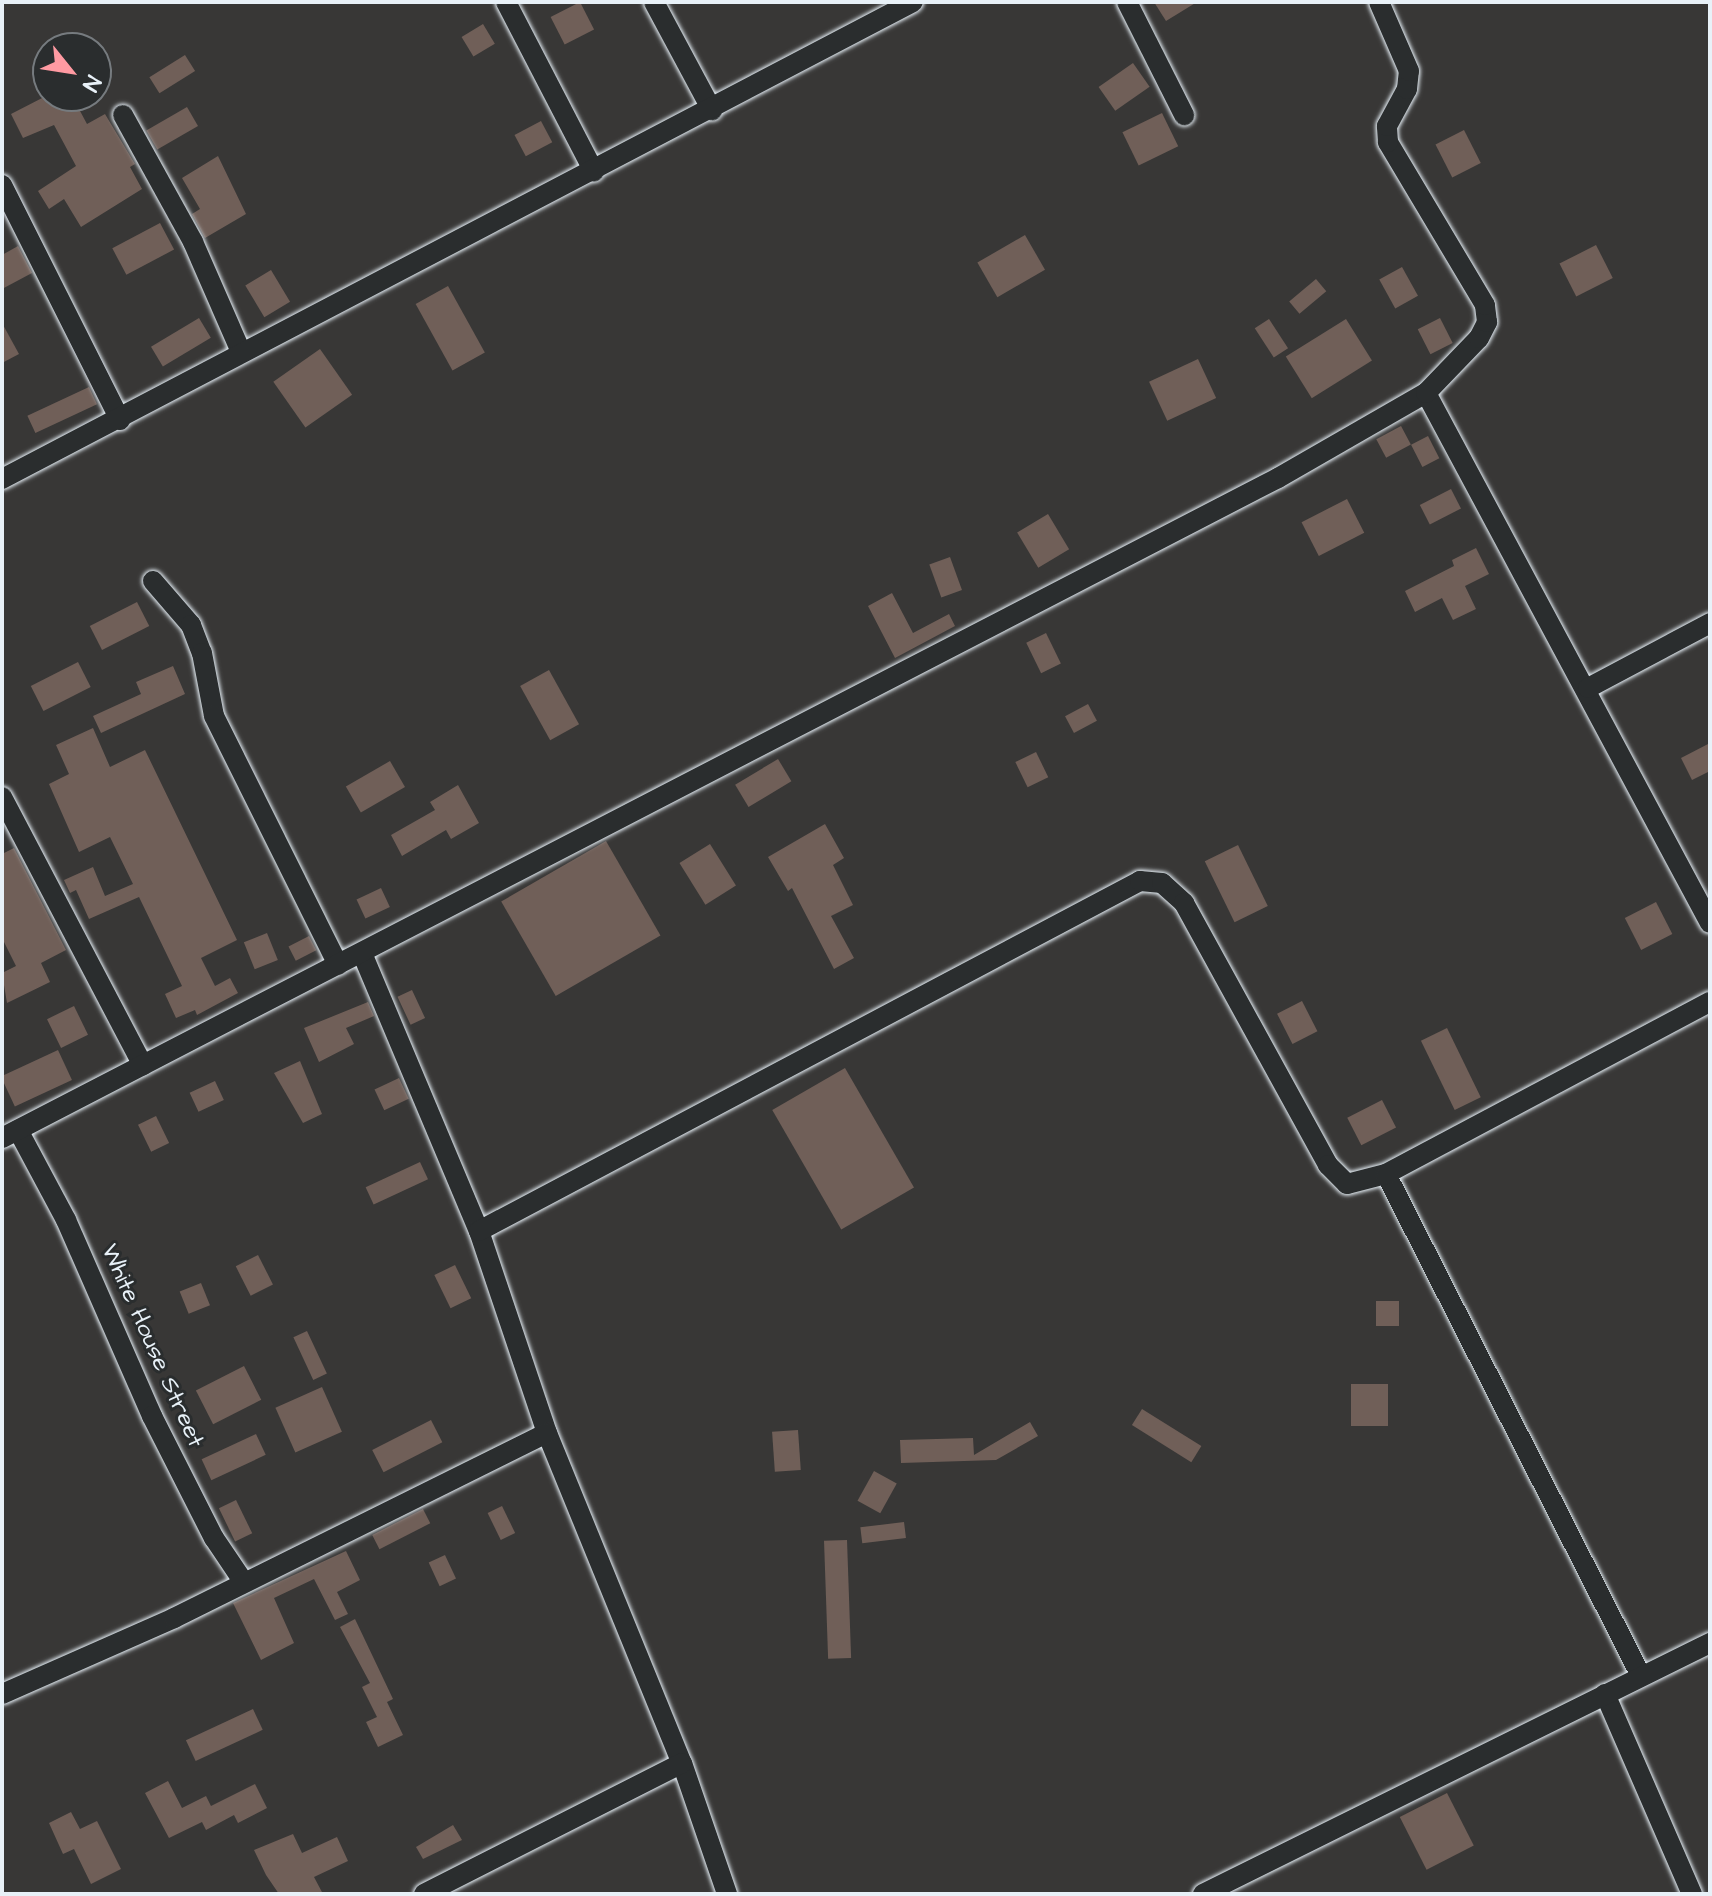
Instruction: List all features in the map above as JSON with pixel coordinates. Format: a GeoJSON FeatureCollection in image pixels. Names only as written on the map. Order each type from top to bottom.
{"type":"FeatureCollection","features":[{"type":"Feature","properties":{"kind":"street"},"geometry":{"type":"LineString","coordinates":[[506,2],[594,172]]}},
{"type":"Feature","properties":{"kind":"street"},"geometry":{"type":"LineString","coordinates":[[654,2],[712,110]]}},
{"type":"Feature","properties":{"kind":"street"},"geometry":{"type":"LineString","coordinates":[[1127,2],[1184,115]]}},
{"type":"Feature","properties":{"kind":"street"},"geometry":{"type":"LineString","coordinates":[[10,1134],[1278,478],[1426,393],[1479,338],[1487,322],[1485,305],[1388,142],[1387,126],[1407,89],[1409,71],[1379,2]]}},
{"type":"Feature","properties":{"kind":"street"},"geometry":{"type":"LineString","coordinates":[[4,474],[120,420],[241,352],[594,172],[900,5]]}},
{"type":"Feature","properties":{"kind":"street"},"geometry":{"type":"LineString","coordinates":[[123,115],[193,242],[241,352]]}},
{"type":"Feature","properties":{"kind":"street"},"geometry":{"type":"LineString","coordinates":[[2,185],[120,420]]}},
{"type":"Feature","properties":{"kind":"street"},"geometry":{"type":"LineString","coordinates":[[1426,393],[1588,688],[1710,923]]}},
{"type":"Feature","properties":{"kind":"street"},"geometry":{"type":"LineString","coordinates":[[153,581],[191,625],[202,653],[214,716],[338,965]]}},
{"type":"Feature","properties":{"kind":"street"},"geometry":{"type":"LineString","coordinates":[[1588,688],[1710,623]]}},
{"type":"Feature","properties":{"kind":"street"},"geometry":{"type":"LineString","coordinates":[[2,797],[143,1065]]}},
{"type":"Feature","properties":{"kind":"street"},"geometry":{"type":"LineString","coordinates":[[479,1231],[1152,879],[1170,887],[1184,903],[1338,1179],[1354,1184],[1386,1174],[1710,1002]]}},
{"type":"Feature","properties":{"kind":"street"},"geometry":{"type":"LineString","coordinates":[[362,953],[479,1231],[547,1433],[682,1763],[727,1894]]}},
{"type":"Feature","properties":{"kind":"street","name":"White House Street"},"geometry":{"type":"LineString","coordinates":[[10,1134],[66,1220],[152,1416],[214,1538],[243,1581]]}},
{"type":"Feature","properties":{"kind":"street"},"geometry":{"type":"LineString","coordinates":[[1386,1174],[1641,1676]]}},
{"type":"Feature","properties":{"kind":"street"},"geometry":{"type":"LineString","coordinates":[[2,1694],[174,1618],[243,1581],[547,1433]]}},
{"type":"Feature","properties":{"kind":"street"},"geometry":{"type":"LineString","coordinates":[[1203,1894],[1710,1643]]}},
{"type":"Feature","properties":{"kind":"street"},"geometry":{"type":"LineString","coordinates":[[1605,1694],[1692,1894]]}},
{"type":"Feature","properties":{"kind":"street"},"geometry":{"type":"LineString","coordinates":[[424,1894],[682,1763]]}},
{"type":"Feature","properties":{"kind":"building"},"geometry":{"type":"Polygon","coordinates":[[[580,2],[594,30],[565,45],[551,17],[580,2]]]}},
{"type":"Feature","properties":{"kind":"building"},"geometry":{"type":"Polygon","coordinates":[[[1154,2],[1197,2],[1166,21],[1154,2]]]}},
{"type":"Feature","properties":{"kind":"building"},"geometry":{"type":"Polygon","coordinates":[[[483,24],[495,44],[473,57],[462,37],[483,24]]]}},
{"type":"Feature","properties":{"kind":"building"},"geometry":{"type":"Polygon","coordinates":[[[185,55],[195,71],[159,93],[149,77],[185,55]]]}},
{"type":"Feature","properties":{"kind":"building"},"geometry":{"type":"Polygon","coordinates":[[[1133,63],[1150,87],[1115,111],[1099,87],[1133,63]]]}},
{"type":"Feature","properties":{"kind":"building"},"geometry":{"type":"Polygon","coordinates":[[[32,103],[32,112],[81,112],[87,124],[105,114],[135,164],[130,167],[142,189],[81,227],[64,199],[49,209],[38,191],[76,166],[54,125],[23,138],[11,114],[32,103]]]}},
{"type":"Feature","properties":{"kind":"building"},"geometry":{"type":"Polygon","coordinates":[[[187,107],[198,126],[157,150],[146,130],[187,107]]]}},
{"type":"Feature","properties":{"kind":"building"},"geometry":{"type":"Polygon","coordinates":[[[1162,113],[1178,146],[1139,166],[1122,132],[1162,113]]]}},
{"type":"Feature","properties":{"kind":"building"},"geometry":{"type":"Polygon","coordinates":[[[541,121],[552,142],[526,156],[515,135],[541,121]]]}},
{"type":"Feature","properties":{"kind":"building"},"geometry":{"type":"Polygon","coordinates":[[[1464,130],[1481,163],[1452,177],[1435,145],[1464,130]]]}},
{"type":"Feature","properties":{"kind":"building"},"geometry":{"type":"Polygon","coordinates":[[[218,156],[246,214],[205,238],[192,214],[200,209],[182,178],[218,156]]]}},
{"type":"Feature","properties":{"kind":"building"},"geometry":{"type":"Polygon","coordinates":[[[160,223],[174,249],[126,275],[112,248],[160,223]]]}},
{"type":"Feature","properties":{"kind":"building"},"geometry":{"type":"Polygon","coordinates":[[[1025,235],[1045,270],[997,297],[977,263],[1025,235]]]}},
{"type":"Feature","properties":{"kind":"building"},"geometry":{"type":"Polygon","coordinates":[[[1596,245],[1613,278],[1576,297],[1559,264],[1596,245]]]}},
{"type":"Feature","properties":{"kind":"building"},"geometry":{"type":"Polygon","coordinates":[[[18,246],[32,273],[2,289],[2,255],[18,246]]]}},
{"type":"Feature","properties":{"kind":"building"},"geometry":{"type":"Polygon","coordinates":[[[1402,267],[1418,296],[1395,308],[1379,280],[1402,267]]]}},
{"type":"Feature","properties":{"kind":"building"},"geometry":{"type":"Polygon","coordinates":[[[271,270],[290,302],[264,317],[245,285],[271,270]]]}},
{"type":"Feature","properties":{"kind":"building"},"geometry":{"type":"Polygon","coordinates":[[[1316,279],[1326,291],[1299,314],[1289,301],[1316,279]]]}},
{"type":"Feature","properties":{"kind":"building"},"geometry":{"type":"Polygon","coordinates":[[[448,286],[485,352],[452,370],[416,304],[448,286]]]}},
{"type":"Feature","properties":{"kind":"building"},"geometry":{"type":"Polygon","coordinates":[[[199,318],[211,338],[163,367],[151,347],[199,318]]]}},
{"type":"Feature","properties":{"kind":"building"},"geometry":{"type":"Polygon","coordinates":[[[1440,318],[1453,343],[1430,354],[1418,329],[1440,318]]]}},
{"type":"Feature","properties":{"kind":"building"},"geometry":{"type":"Polygon","coordinates":[[[1269,319],[1288,348],[1274,358],[1255,328],[1269,319]]]}},
{"type":"Feature","properties":{"kind":"building"},"geometry":{"type":"Polygon","coordinates":[[[1346,319],[1372,361],[1312,398],[1286,357],[1346,319]]]}},
{"type":"Feature","properties":{"kind":"building"},"geometry":{"type":"Polygon","coordinates":[[[2,323],[19,354],[2,363],[2,323]]]}},
{"type":"Feature","properties":{"kind":"building"},"geometry":{"type":"Polygon","coordinates":[[[320,349],[352,395],[305,428],[273,382],[320,349]]]}},
{"type":"Feature","properties":{"kind":"building"},"geometry":{"type":"Polygon","coordinates":[[[1198,359],[1216,398],[1167,421],[1149,382],[1198,359]]]}},
{"type":"Feature","properties":{"kind":"building"},"geometry":{"type":"Polygon","coordinates":[[[89,387],[97,404],[35,433],[27,416],[89,387]]]}},
{"type":"Feature","properties":{"kind":"building"},"geometry":{"type":"Polygon","coordinates":[[[1401,426],[1411,445],[1386,458],[1376,439],[1401,426]]]}},
{"type":"Feature","properties":{"kind":"building"},"geometry":{"type":"Polygon","coordinates":[[[1428,436],[1439,458],[1422,467],[1411,445],[1428,436]]]}},
{"type":"Feature","properties":{"kind":"building"},"geometry":{"type":"Polygon","coordinates":[[[1451,489],[1461,509],[1430,524],[1420,505],[1451,489]]]}},
{"type":"Feature","properties":{"kind":"building"},"geometry":{"type":"Polygon","coordinates":[[[1347,499],[1364,533],[1319,556],[1302,522],[1347,499]]]}},
{"type":"Feature","properties":{"kind":"building"},"geometry":{"type":"Polygon","coordinates":[[[1048,514],[1069,549],[1038,568],[1017,533],[1048,514]]]}},
{"type":"Feature","properties":{"kind":"building"},"geometry":{"type":"Polygon","coordinates":[[[1476,548],[1489,574],[1465,586],[1476,609],[1453,620],[1442,598],[1415,612],[1405,591],[1454,566],[1452,560],[1476,548]]]}},
{"type":"Feature","properties":{"kind":"building"},"geometry":{"type":"Polygon","coordinates":[[[950,557],[962,590],[941,597],[929,565],[950,557]]]}},
{"type":"Feature","properties":{"kind":"building"},"geometry":{"type":"Polygon","coordinates":[[[892,593],[913,633],[949,614],[955,626],[895,658],[868,606],[892,593]]]}},
{"type":"Feature","properties":{"kind":"building"},"geometry":{"type":"Polygon","coordinates":[[[137,602],[149,626],[102,650],[90,626],[137,602]]]}},
{"type":"Feature","properties":{"kind":"building"},"geometry":{"type":"Polygon","coordinates":[[[1046,633],[1061,664],[1041,673],[1026,643],[1046,633]]]}},
{"type":"Feature","properties":{"kind":"building"},"geometry":{"type":"Polygon","coordinates":[[[78,662],[91,687],[43,711],[31,686],[78,662]]]}},
{"type":"Feature","properties":{"kind":"building"},"geometry":{"type":"Polygon","coordinates":[[[173,666],[185,694],[101,733],[93,716],[141,694],[136,682],[173,666]]]}},
{"type":"Feature","properties":{"kind":"building"},"geometry":{"type":"Polygon","coordinates":[[[549,670],[579,724],[550,740],[520,686],[549,670]]]}},
{"type":"Feature","properties":{"kind":"building"},"geometry":{"type":"Polygon","coordinates":[[[1088,704],[1097,721],[1074,733],[1065,716],[1088,704]]]}},
{"type":"Feature","properties":{"kind":"building"},"geometry":{"type":"Polygon","coordinates":[[[93,728],[110,767],[145,750],[237,940],[201,958],[215,986],[230,978],[238,993],[197,1015],[195,1010],[176,1018],[165,994],[182,986],[139,897],[89,919],[76,890],[70,893],[64,880],[93,867],[105,896],[133,884],[110,837],[79,852],[49,784],[69,774],[56,745],[93,728]]]}},
{"type":"Feature","properties":{"kind":"building"},"geometry":{"type":"Polygon","coordinates":[[[1710,743],[1710,771],[1692,780],[1681,758],[1710,743]]]}},
{"type":"Feature","properties":{"kind":"building"},"geometry":{"type":"Polygon","coordinates":[[[1036,752],[1048,777],[1028,787],[1015,762],[1036,752]]]}},
{"type":"Feature","properties":{"kind":"building"},"geometry":{"type":"Polygon","coordinates":[[[778,759],[791,781],[749,807],[735,785],[778,759]]]}},
{"type":"Feature","properties":{"kind":"building"},"geometry":{"type":"Polygon","coordinates":[[[390,761],[405,787],[361,812],[346,787],[390,761]]]}},
{"type":"Feature","properties":{"kind":"building"},"geometry":{"type":"Polygon","coordinates":[[[458,785],[479,823],[451,839],[446,830],[402,856],[391,835],[435,810],[430,802],[458,785]]]}},
{"type":"Feature","properties":{"kind":"building"},"geometry":{"type":"Polygon","coordinates":[[[825,824],[844,858],[833,865],[853,905],[831,916],[854,958],[834,969],[792,888],[788,891],[768,857],[825,824]]]}},
{"type":"Feature","properties":{"kind":"building"},"geometry":{"type":"Polygon","coordinates":[[[606,841],[660,935],[556,996],[501,902],[606,841]]]}},
{"type":"Feature","properties":{"kind":"building"},"geometry":{"type":"Polygon","coordinates":[[[710,844],[736,886],[705,905],[679,863],[710,844]]]}},
{"type":"Feature","properties":{"kind":"building"},"geometry":{"type":"Polygon","coordinates":[[[1238,845],[1268,906],[1235,922],[1205,861],[1238,845]]]}},
{"type":"Feature","properties":{"kind":"building"},"geometry":{"type":"Polygon","coordinates":[[[14,848],[66,950],[41,963],[50,982],[7,1003],[2,973],[16,966],[2,938],[2,854],[14,848]]]}},
{"type":"Feature","properties":{"kind":"building"},"geometry":{"type":"Polygon","coordinates":[[[381,888],[390,907],[365,918],[357,899],[381,888]]]}},
{"type":"Feature","properties":{"kind":"building"},"geometry":{"type":"Polygon","coordinates":[[[1656,902],[1672,934],[1641,950],[1625,918],[1656,902]]]}},
{"type":"Feature","properties":{"kind":"building"},"geometry":{"type":"Polygon","coordinates":[[[267,933],[278,960],[255,969],[244,942],[267,933]]]}},
{"type":"Feature","properties":{"kind":"building"},"geometry":{"type":"Polygon","coordinates":[[[309,936],[316,950],[296,961],[289,946],[309,936]]]}},
{"type":"Feature","properties":{"kind":"building"},"geometry":{"type":"Polygon","coordinates":[[[412,990],[425,1018],[411,1025],[397,997],[412,990]]]}},
{"type":"Feature","properties":{"kind":"building"},"geometry":{"type":"Polygon","coordinates":[[[1302,1001],[1317,1031],[1292,1044],[1277,1014],[1302,1001]]]}},
{"type":"Feature","properties":{"kind":"building"},"geometry":{"type":"Polygon","coordinates":[[[368,1002],[374,1016],[346,1028],[354,1044],[319,1062],[304,1028],[368,1002]]]}},
{"type":"Feature","properties":{"kind":"building"},"geometry":{"type":"Polygon","coordinates":[[[74,1006],[88,1035],[61,1048],[47,1019],[74,1006]]]}},
{"type":"Feature","properties":{"kind":"building"},"geometry":{"type":"Polygon","coordinates":[[[1447,1028],[1481,1097],[1455,1110],[1421,1041],[1447,1028]]]}},
{"type":"Feature","properties":{"kind":"building"},"geometry":{"type":"Polygon","coordinates":[[[58,1050],[72,1080],[15,1107],[2,1076],[58,1050]]]}},
{"type":"Feature","properties":{"kind":"building"},"geometry":{"type":"Polygon","coordinates":[[[300,1061],[322,1114],[303,1123],[274,1073],[300,1061]]]}},
{"type":"Feature","properties":{"kind":"building"},"geometry":{"type":"Polygon","coordinates":[[[845,1068],[914,1188],[841,1230],[772,1110],[845,1068]]]}},
{"type":"Feature","properties":{"kind":"building"},"geometry":{"type":"Polygon","coordinates":[[[399,1078],[409,1099],[384,1110],[375,1089],[399,1078]]]}},
{"type":"Feature","properties":{"kind":"building"},"geometry":{"type":"Polygon","coordinates":[[[215,1081],[224,1100],[198,1112],[190,1093],[215,1081]]]}},
{"type":"Feature","properties":{"kind":"building"},"geometry":{"type":"Polygon","coordinates":[[[1382,1100],[1396,1128],[1361,1145],[1347,1118],[1382,1100]]]}},
{"type":"Feature","properties":{"kind":"building"},"geometry":{"type":"Polygon","coordinates":[[[156,1116],[169,1143],[151,1152],[138,1125],[156,1116]]]}},
{"type":"Feature","properties":{"kind":"building"},"geometry":{"type":"Polygon","coordinates":[[[420,1162],[428,1179],[374,1205],[366,1187],[420,1162]]]}},
{"type":"Feature","properties":{"kind":"building"},"geometry":{"type":"Polygon","coordinates":[[[258,1255],[273,1284],[251,1296],[236,1266],[258,1255]]]}},
{"type":"Feature","properties":{"kind":"building"},"geometry":{"type":"Polygon","coordinates":[[[455,1265],[471,1298],[451,1308],[434,1275],[455,1265]]]}},
{"type":"Feature","properties":{"kind":"building"},"geometry":{"type":"Polygon","coordinates":[[[201,1283],[210,1305],[189,1314],[180,1292],[201,1283]]]}},
{"type":"Feature","properties":{"kind":"building"},"geometry":{"type":"Polygon","coordinates":[[[1376,1301],[1399,1301],[1399,1326],[1376,1326],[1376,1301]]]}},
{"type":"Feature","properties":{"kind":"building"},"geometry":{"type":"Polygon","coordinates":[[[307,1331],[327,1374],[313,1380],[293,1337],[307,1331]]]}},
{"type":"Feature","properties":{"kind":"building"},"geometry":{"type":"Polygon","coordinates":[[[244,1366],[261,1400],[213,1424],[196,1391],[244,1366]]]}},
{"type":"Feature","properties":{"kind":"building"},"geometry":{"type":"Polygon","coordinates":[[[1351,1384],[1388,1384],[1388,1426],[1351,1426],[1351,1384]]]}},
{"type":"Feature","properties":{"kind":"building"},"geometry":{"type":"Polygon","coordinates":[[[322,1387],[342,1432],[295,1453],[275,1408],[322,1387]]]}},
{"type":"Feature","properties":{"kind":"building"},"geometry":{"type":"Polygon","coordinates":[[[1142,1409],[1201,1446],[1191,1462],[1132,1425],[1142,1409]]]}},
{"type":"Feature","properties":{"kind":"building"},"geometry":{"type":"Polygon","coordinates":[[[431,1420],[442,1442],[384,1472],[372,1450],[431,1420]]]}},
{"type":"Feature","properties":{"kind":"building"},"geometry":{"type":"Polygon","coordinates":[[[1030,1422],[1038,1436],[996,1460],[901,1463],[900,1440],[973,1438],[974,1455],[1030,1422]]]}},
{"type":"Feature","properties":{"kind":"building"},"geometry":{"type":"Polygon","coordinates":[[[798,1430],[801,1470],[775,1472],[772,1432],[798,1430]]]}},
{"type":"Feature","properties":{"kind":"building"},"geometry":{"type":"Polygon","coordinates":[[[256,1434],[266,1455],[211,1480],[202,1459],[256,1434]]]}},
{"type":"Feature","properties":{"kind":"building"},"geometry":{"type":"Polygon","coordinates":[[[874,1471],[897,1484],[880,1513],[858,1501],[874,1471]]]}},
{"type":"Feature","properties":{"kind":"building"},"geometry":{"type":"Polygon","coordinates":[[[236,1500],[252,1533],[235,1542],[219,1508],[236,1500]]]}},
{"type":"Feature","properties":{"kind":"building"},"geometry":{"type":"Polygon","coordinates":[[[502,1506],[515,1533],[501,1540],[488,1513],[502,1506]]]}},
{"type":"Feature","properties":{"kind":"building"},"geometry":{"type":"Polygon","coordinates":[[[423,1509],[430,1523],[379,1549],[372,1535],[423,1509]]]}},
{"type":"Feature","properties":{"kind":"building"},"geometry":{"type":"Polygon","coordinates":[[[904,1522],[906,1538],[862,1543],[860,1527],[904,1522]]]}},
{"type":"Feature","properties":{"kind":"building"},"geometry":{"type":"Polygon","coordinates":[[[847,1540],[851,1658],[828,1659],[824,1541],[847,1540]]]}},
{"type":"Feature","properties":{"kind":"building"},"geometry":{"type":"Polygon","coordinates":[[[346,1551],[360,1580],[337,1592],[348,1614],[335,1620],[314,1579],[274,1598],[294,1643],[261,1660],[233,1603],[346,1551]]]}},
{"type":"Feature","properties":{"kind":"building"},"geometry":{"type":"Polygon","coordinates":[[[445,1555],[456,1579],[440,1586],[429,1563],[445,1555]]]}},
{"type":"Feature","properties":{"kind":"building"},"geometry":{"type":"Polygon","coordinates":[[[355,1619],[393,1699],[387,1702],[403,1735],[378,1747],[366,1722],[377,1717],[362,1687],[370,1683],[340,1627],[355,1619]]]}},
{"type":"Feature","properties":{"kind":"building"},"geometry":{"type":"Polygon","coordinates":[[[253,1709],[263,1730],[196,1761],[186,1740],[253,1709]]]}},
{"type":"Feature","properties":{"kind":"building"},"geometry":{"type":"Polygon","coordinates":[[[168,1781],[182,1808],[206,1796],[211,1806],[255,1784],[267,1808],[238,1823],[234,1815],[206,1830],[202,1822],[169,1838],[145,1793],[168,1781]]]}},
{"type":"Feature","properties":{"kind":"building"},"geometry":{"type":"Polygon","coordinates":[[[1447,1793],[1474,1846],[1427,1870],[1400,1817],[1447,1793]]]}},
{"type":"Feature","properties":{"kind":"building"},"geometry":{"type":"Polygon","coordinates":[[[71,1812],[80,1829],[97,1821],[121,1869],[91,1884],[74,1849],[63,1854],[49,1823],[71,1812]]]}},
{"type":"Feature","properties":{"kind":"building"},"geometry":{"type":"Polygon","coordinates":[[[453,1825],[462,1840],[423,1859],[416,1847],[453,1825]]]}},
{"type":"Feature","properties":{"kind":"building"},"geometry":{"type":"Polygon","coordinates":[[[293,1834],[302,1853],[337,1837],[348,1861],[314,1877],[323,1894],[279,1894],[266,1875],[254,1850],[293,1834]]]}}]}
